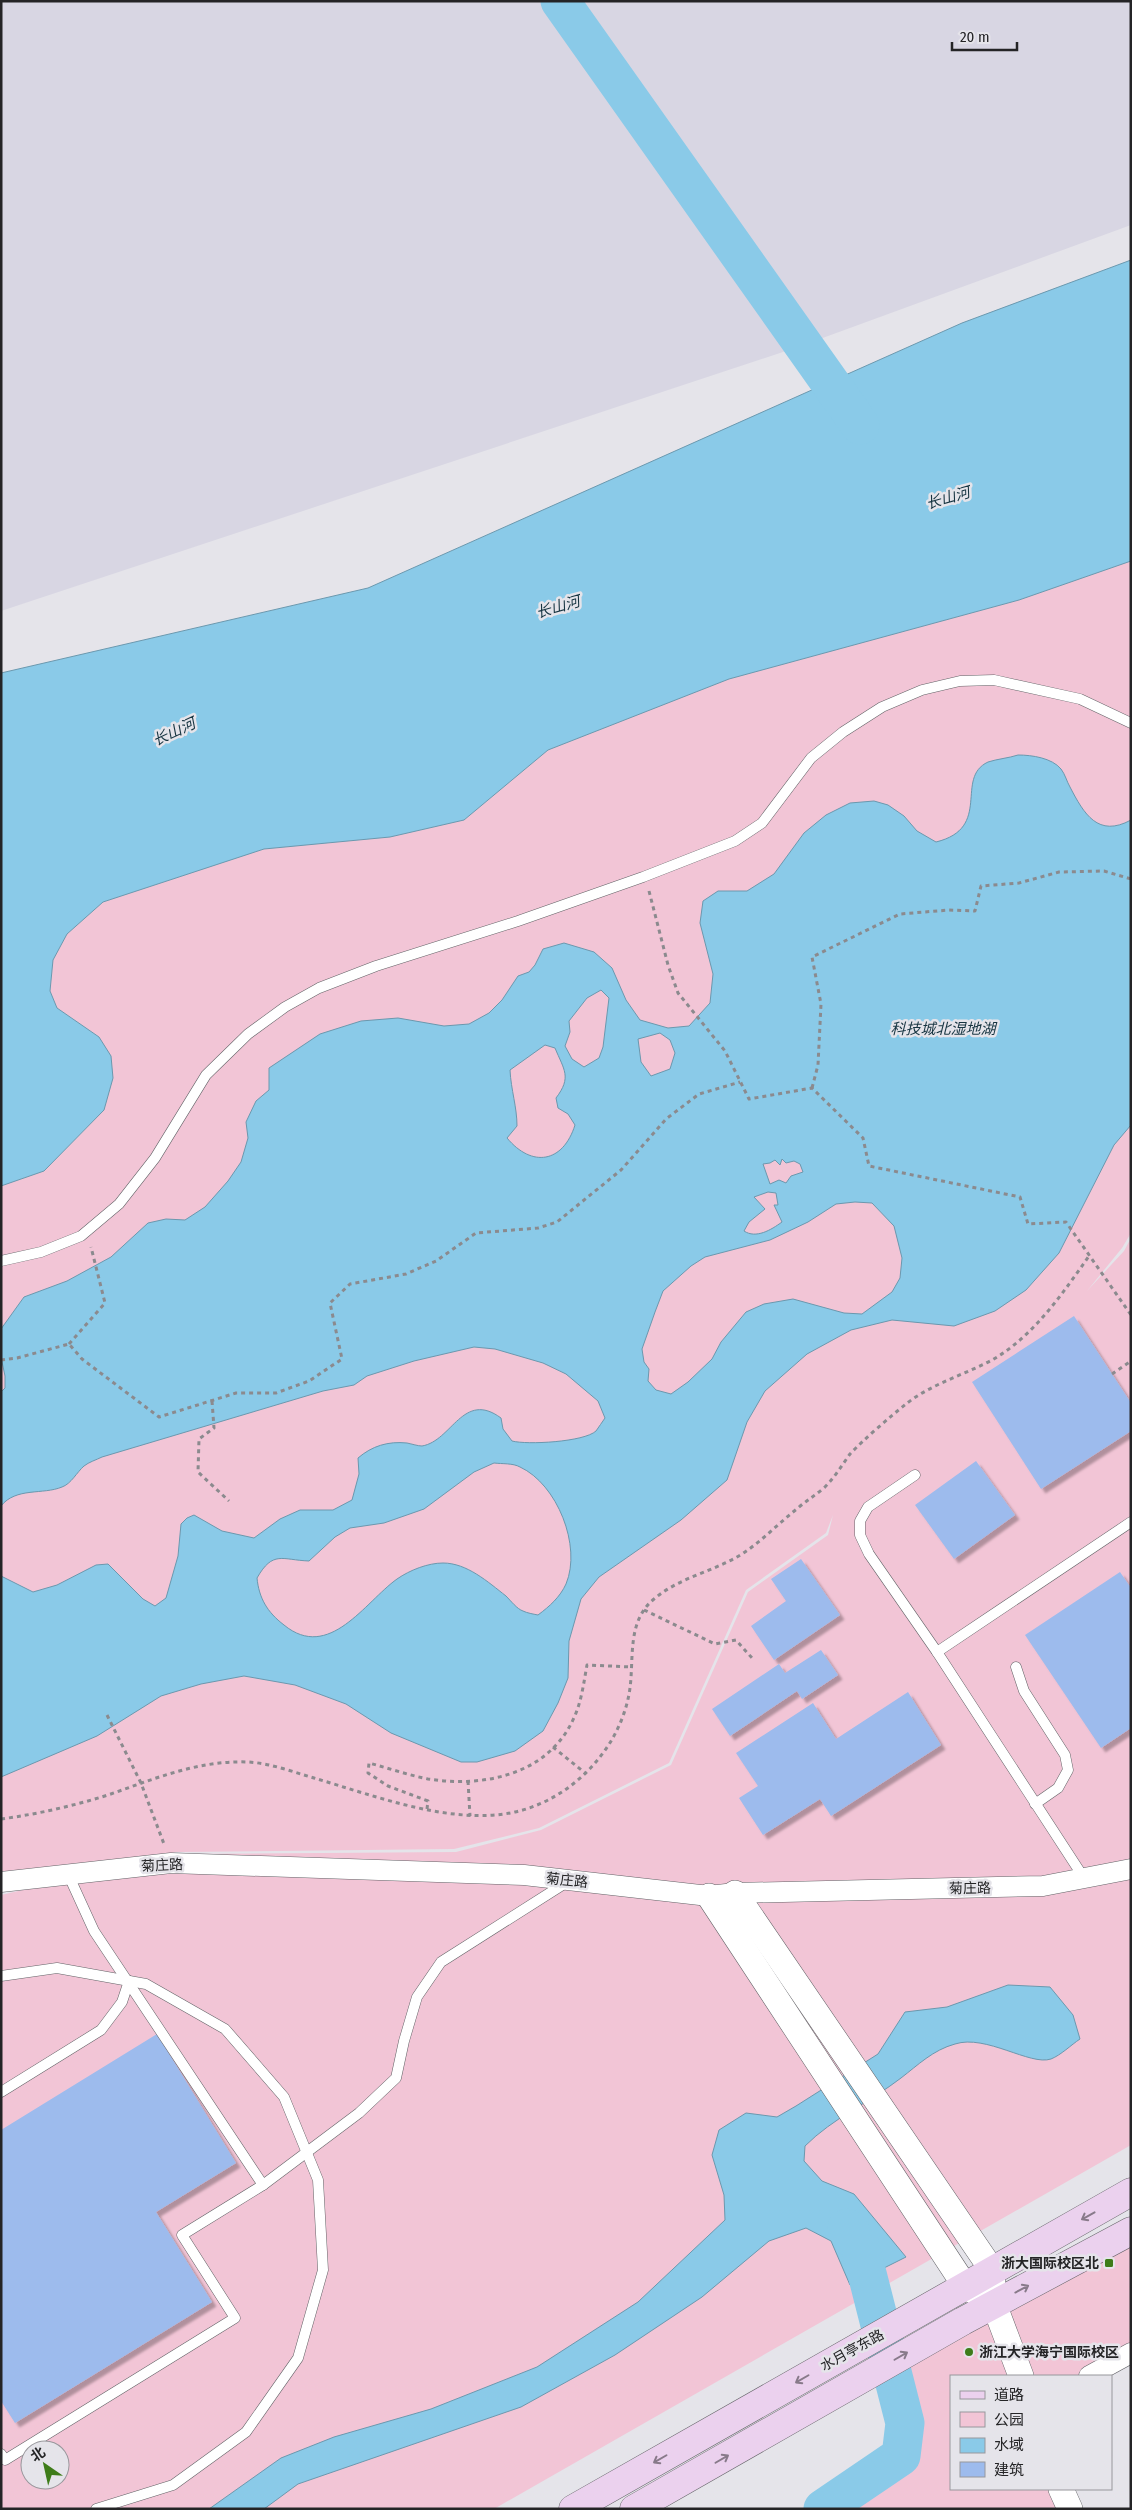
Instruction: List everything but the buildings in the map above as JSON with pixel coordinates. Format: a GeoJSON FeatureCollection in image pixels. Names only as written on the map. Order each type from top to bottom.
{"type":"FeatureCollection","features":[{"type":"Feature","properties":{"kind":"main road","name":"水月亭东路"},"geometry":{"type":"LineString","coordinates":[[573,2509],[1131,2192]]}},
{"type":"Feature","properties":{"kind":"main road"},"geometry":{"type":"LineString","coordinates":[[634,2509],[963,2320],[1131,2231]]}},
{"type":"Feature","properties":{"kind":"street","name":"菊庄路"},"geometry":{"type":"LineString","coordinates":[[1,1882],[171,1863],[524,1876],[710,1896],[735,1893],[1042,1886],[1131,1869]]}},
{"type":"Feature","properties":{"kind":"street"},"geometry":{"type":"LineString","coordinates":[[735,1893],[992,2270],[994,2304],[1020,2375]]}},
{"type":"Feature","properties":{"kind":"street"},"geometry":{"type":"LineString","coordinates":[[710,1896],[886,2164],[956,2291],[994,2304]]}},
{"type":"Feature","properties":{"kind":"street"},"geometry":{"type":"LineString","coordinates":[[1091,2375],[1131,2353]]}},
{"type":"Feature","properties":{"kind":"street"},"geometry":{"type":"LineString","coordinates":[[1061,2490],[1070,2509]]}},
{"type":"Feature","properties":{"kind":"lane"},"geometry":{"type":"LineString","coordinates":[[1,1261],[42,1252],[82,1236],[119,1204],[155,1158],[206,1075],[248,1034],[285,1007],[320,988],[376,966],[518,921],[643,877],[742,836],[762,823],[811,758],[836,737],[882,707],[922,690],[960,681],[994,680],[1080,700],[1131,723]]}},
{"type":"Feature","properties":{"kind":"lane"},"geometry":{"type":"LineString","coordinates":[[915,1475],[868,1508],[860,1521],[860,1535],[869,1554],[936,1652],[1084,1878]]}},
{"type":"Feature","properties":{"kind":"lane"},"geometry":{"type":"LineString","coordinates":[[936,1652],[1131,1522]]}},
{"type":"Feature","properties":{"kind":"lane"},"geometry":{"type":"LineString","coordinates":[[1016,1667],[1024,1691],[1065,1755],[1068,1770],[1058,1788],[1036,1804]]}},
{"type":"Feature","properties":{"kind":"lane"},"geometry":{"type":"LineString","coordinates":[[68,1874],[94,1931],[129,1981],[263,2186]]}},
{"type":"Feature","properties":{"kind":"lane"},"geometry":{"type":"LineString","coordinates":[[1,2454],[5,2460],[234,2318],[182,2235],[263,2186],[359,2113],[396,2078],[404,2041],[418,1997],[441,1962],[569,1880]]}},
{"type":"Feature","properties":{"kind":"lane"},"geometry":{"type":"LineString","coordinates":[[1,1976],[57,1968],[146,1984],[225,2029],[284,2097],[318,2180],[323,2270],[298,2358],[246,2432],[173,2485],[96,2509]]}},
{"type":"Feature","properties":{"kind":"lane"},"geometry":{"type":"LineString","coordinates":[[1,2092],[102,2030],[122,2002],[129,1981]]}},
{"type":"Feature","properties":{"kind":"path"},"geometry":{"type":"LineString","coordinates":[[812,1088],[818,1065],[821,1004],[812,957],[900,914],[949,910],[975,911],[981,886],[1019,883],[1059,872],[1104,871],[1131,879]]}},
{"type":"Feature","properties":{"kind":"path"},"geometry":{"type":"LineString","coordinates":[[643,877],[650,895],[668,965],[678,992],[725,1051],[749,1099],[812,1088]]}},
{"type":"Feature","properties":{"kind":"path"},"geometry":{"type":"LineString","coordinates":[[69,1344],[82,1359],[159,1418],[236,1393],[276,1393],[309,1380],[342,1358],[330,1303],[350,1284],[406,1274],[436,1260],[476,1233],[538,1228],[557,1222],[621,1170],[666,1119],[699,1094],[740,1082]]}},
{"type":"Feature","properties":{"kind":"path"},"geometry":{"type":"LineString","coordinates":[[812,1088],[863,1138],[870,1166],[1020,1197],[1028,1224],[1066,1222],[1131,1315]]}},
{"type":"Feature","properties":{"kind":"path"},"geometry":{"type":"LineString","coordinates":[[1,1360],[69,1344],[105,1303],[87,1230]]}},
{"type":"Feature","properties":{"kind":"path"},"geometry":{"type":"LineString","coordinates":[[1,1819],[42,1814],[198,1765],[249,1762],[286,1770],[363,1793],[455,1816],[517,1812],[547,1799],[576,1782],[599,1760],[615,1737],[630,1691],[633,1639],[639,1615],[654,1599],[683,1580],[741,1555],[766,1537],[800,1506],[814,1498],[829,1483],[852,1452],[908,1402],[936,1386],[993,1359],[1014,1346],[1062,1296],[1089,1256]]}},
{"type":"Feature","properties":{"kind":"path"},"geometry":{"type":"LineString","coordinates":[[1112,1374],[1131,1361]]}},
{"type":"Feature","properties":{"kind":"path"},"geometry":{"type":"LineString","coordinates":[[212,1401],[214,1428],[199,1439],[198,1472],[229,1500]]}},
{"type":"Feature","properties":{"kind":"path"},"geometry":{"type":"LineString","coordinates":[[644,1610],[715,1644],[736,1640],[752,1658]]}},
{"type":"Feature","properties":{"kind":"path"},"geometry":{"type":"LineString","coordinates":[[427,1809],[428,1801],[388,1786],[368,1773],[369,1763],[428,1779],[468,1781],[492,1780],[532,1766],[558,1743],[576,1714],[587,1665],[632,1667]]}},
{"type":"Feature","properties":{"kind":"path"},"geometry":{"type":"LineString","coordinates":[[107,1715],[141,1783],[171,1863]]}},
{"type":"Feature","properties":{"kind":"path"},"geometry":{"type":"LineString","coordinates":[[553,1747],[585,1773]]}},
{"type":"Feature","properties":{"kind":"path"},"geometry":{"type":"LineString","coordinates":[[468,1781],[470,1816]]}},
{"type":"Feature","properties":{"kind":"shaded area"},"geometry":{"type":"Polygon","coordinates":[[[1,1],[1131,1],[1131,225],[798,347],[1,611],[1,1]]]}},
{"type":"Feature","properties":{"kind":"green space"},"geometry":{"type":"Polygon","coordinates":[[[1131,561],[1131,1233],[1122,1248],[1087,1291],[1124,1251],[1131,1238],[1131,2145],[494,2509],[1,2509],[1,1895],[178,1854],[456,1852],[541,1830],[671,1765],[748,1592],[828,1535],[833,1515],[826,1533],[746,1590],[669,1763],[539,1828],[454,1849],[176,1852],[1,1892],[1,1186],[44,1171],[104,1110],[99,1037],[57,1008],[50,991],[53,960],[67,934],[103,902],[264,849],[390,837],[464,820],[548,750],[729,679],[1019,600],[1131,561]]]}},
{"type":"Feature","properties":{"kind":"green space"},"geometry":{"type":"Polygon","coordinates":[[[1131,2226],[1131,2353],[1091,2375],[950,2375],[950,2490],[1061,2490],[1070,2509],[851,2509],[903,2474],[919,2437],[897,2359],[1131,2226]]]}},
{"type":"Feature","properties":{"kind":"water","name":"长山河"},"geometry":{"type":"Polygon","coordinates":[[[1131,260],[1131,561],[1019,600],[729,679],[548,750],[464,820],[390,837],[264,849],[103,902],[67,934],[53,960],[50,991],[57,1008],[99,1037],[111,1056],[113,1078],[104,1110],[44,1171],[1,1186],[1,673],[368,588],[962,323],[1131,260]]]}},
{"type":"Feature","properties":{"kind":"water","name":"科技城北湿地湖"},"geometry":{"type":"Polygon","coordinates":[[[1018,755],[1047,760],[1057,765],[1081,806],[1093,820],[1101,825],[1119,825],[1131,820],[1131,1125],[1114,1145],[1059,1253],[1026,1290],[995,1311],[954,1326],[892,1320],[851,1330],[807,1354],[765,1391],[747,1422],[727,1480],[681,1520],[599,1577],[581,1599],[569,1641],[568,1678],[558,1703],[543,1731],[515,1751],[477,1762],[461,1762],[391,1733],[346,1704],[295,1685],[244,1676],[201,1684],[161,1696],[97,1736],[1,1777],[1,1576],[33,1592],[57,1585],[96,1565],[108,1564],[143,1599],[155,1606],[166,1598],[178,1556],[181,1524],[187,1518],[194,1515],[222,1531],[254,1538],[280,1519],[300,1510],[333,1510],[352,1500],[359,1474],[358,1458],[363,1454],[375,1447],[387,1444],[407,1443],[422,1446],[442,1436],[467,1413],[477,1410],[488,1411],[501,1418],[503,1429],[512,1441],[519,1442],[555,1442],[580,1438],[596,1431],[605,1418],[598,1401],[566,1374],[543,1363],[495,1349],[474,1347],[414,1361],[367,1376],[354,1385],[323,1391],[102,1457],[84,1466],[65,1485],[55,1489],[14,1496],[1,1506],[1,1392],[5,1388],[5,1376],[1,1357],[1,1329],[24,1297],[67,1281],[111,1257],[148,1223],[166,1219],[185,1220],[205,1207],[228,1181],[241,1162],[248,1138],[246,1122],[256,1101],[269,1090],[269,1068],[320,1034],[361,1021],[398,1018],[444,1026],[469,1024],[489,1013],[502,1000],[518,976],[529,972],[535,965],[543,949],[564,943],[594,952],[612,968],[626,1000],[640,1020],[668,1028],[689,1026],[710,1003],[713,974],[700,923],[703,901],[718,891],[747,891],[774,874],[804,833],[826,815],[850,803],[874,801],[888,805],[904,816],[917,831],[936,842],[953,835],[963,826],[969,815],[974,779],[978,769],[988,762],[1018,755]],[[601,990],[587,998],[569,1021],[570,1032],[565,1046],[572,1059],[584,1067],[599,1058],[603,1047],[609,998],[601,990]],[[660,1033],[638,1039],[641,1062],[651,1076],[670,1069],[675,1053],[670,1040],[660,1033]],[[545,1045],[510,1070],[517,1126],[507,1138],[526,1154],[546,1157],[555,1154],[570,1138],[575,1125],[568,1114],[558,1108],[556,1098],[564,1084],[565,1073],[555,1048],[545,1045]],[[782,1159],[780,1165],[775,1160],[763,1164],[770,1184],[779,1180],[786,1183],[791,1176],[803,1172],[800,1164],[794,1161],[786,1163],[782,1159]],[[768,1192],[754,1197],[765,1209],[749,1222],[744,1231],[758,1234],[782,1222],[774,1205],[778,1205],[776,1193],[768,1192]],[[872,1203],[836,1204],[808,1222],[770,1240],[705,1257],[691,1266],[663,1291],[642,1349],[644,1362],[649,1369],[648,1381],[656,1390],[671,1394],[688,1382],[712,1359],[721,1342],[746,1312],[764,1304],[793,1299],[844,1313],[862,1314],[892,1292],[900,1278],[902,1258],[894,1226],[872,1203]],[[494,1463],[474,1472],[424,1509],[384,1523],[350,1528],[335,1537],[309,1561],[273,1560],[268,1563],[257,1578],[265,1604],[284,1625],[300,1635],[316,1637],[331,1633],[345,1624],[397,1579],[413,1570],[431,1564],[452,1564],[469,1570],[506,1596],[516,1607],[528,1613],[538,1615],[564,1589],[570,1569],[571,1552],[563,1518],[555,1501],[545,1487],[533,1475],[520,1467],[511,1464],[494,1463]]]}},
{"type":"Feature","properties":{"kind":"water"},"geometry":{"type":"Polygon","coordinates":[[[1008,1985],[1050,1987],[1073,2015],[1080,2039],[1055,2057],[1042,2060],[980,2043],[967,2042],[947,2047],[926,2058],[889,2087],[827,2127],[805,2146],[804,2161],[822,2181],[854,2194],[906,2257],[850,2285],[831,2241],[806,2228],[769,2241],[702,2297],[615,2355],[521,2407],[298,2484],[264,2509],[209,2509],[281,2458],[334,2437],[431,2409],[537,2367],[638,2302],[725,2220],[724,2195],[712,2155],[719,2130],[746,2113],[777,2117],[878,2054],[905,2012],[947,2007],[1008,1985]]]}},
{"type":"Feature","properties":{"kind":"waterway"},"geometry":{"type":"LineString","coordinates":[[560,1],[860,425]]}},
{"type":"Feature","properties":{"kind":"waterway"},"geometry":{"type":"LineString","coordinates":[[823,2509],[901,2456],[905,2423],[860,2246],[847,2228]]}},
{"type":"Feature","properties":{"kind":"place","name":"浙大国际校区北"},"geometry":{"type":"Point","coordinates":[1109,2263]}},
{"type":"Feature","properties":{"kind":"place","name":"浙江大学海宁国际校区"},"geometry":{"type":"Point","coordinates":[969,2352]}}]}
